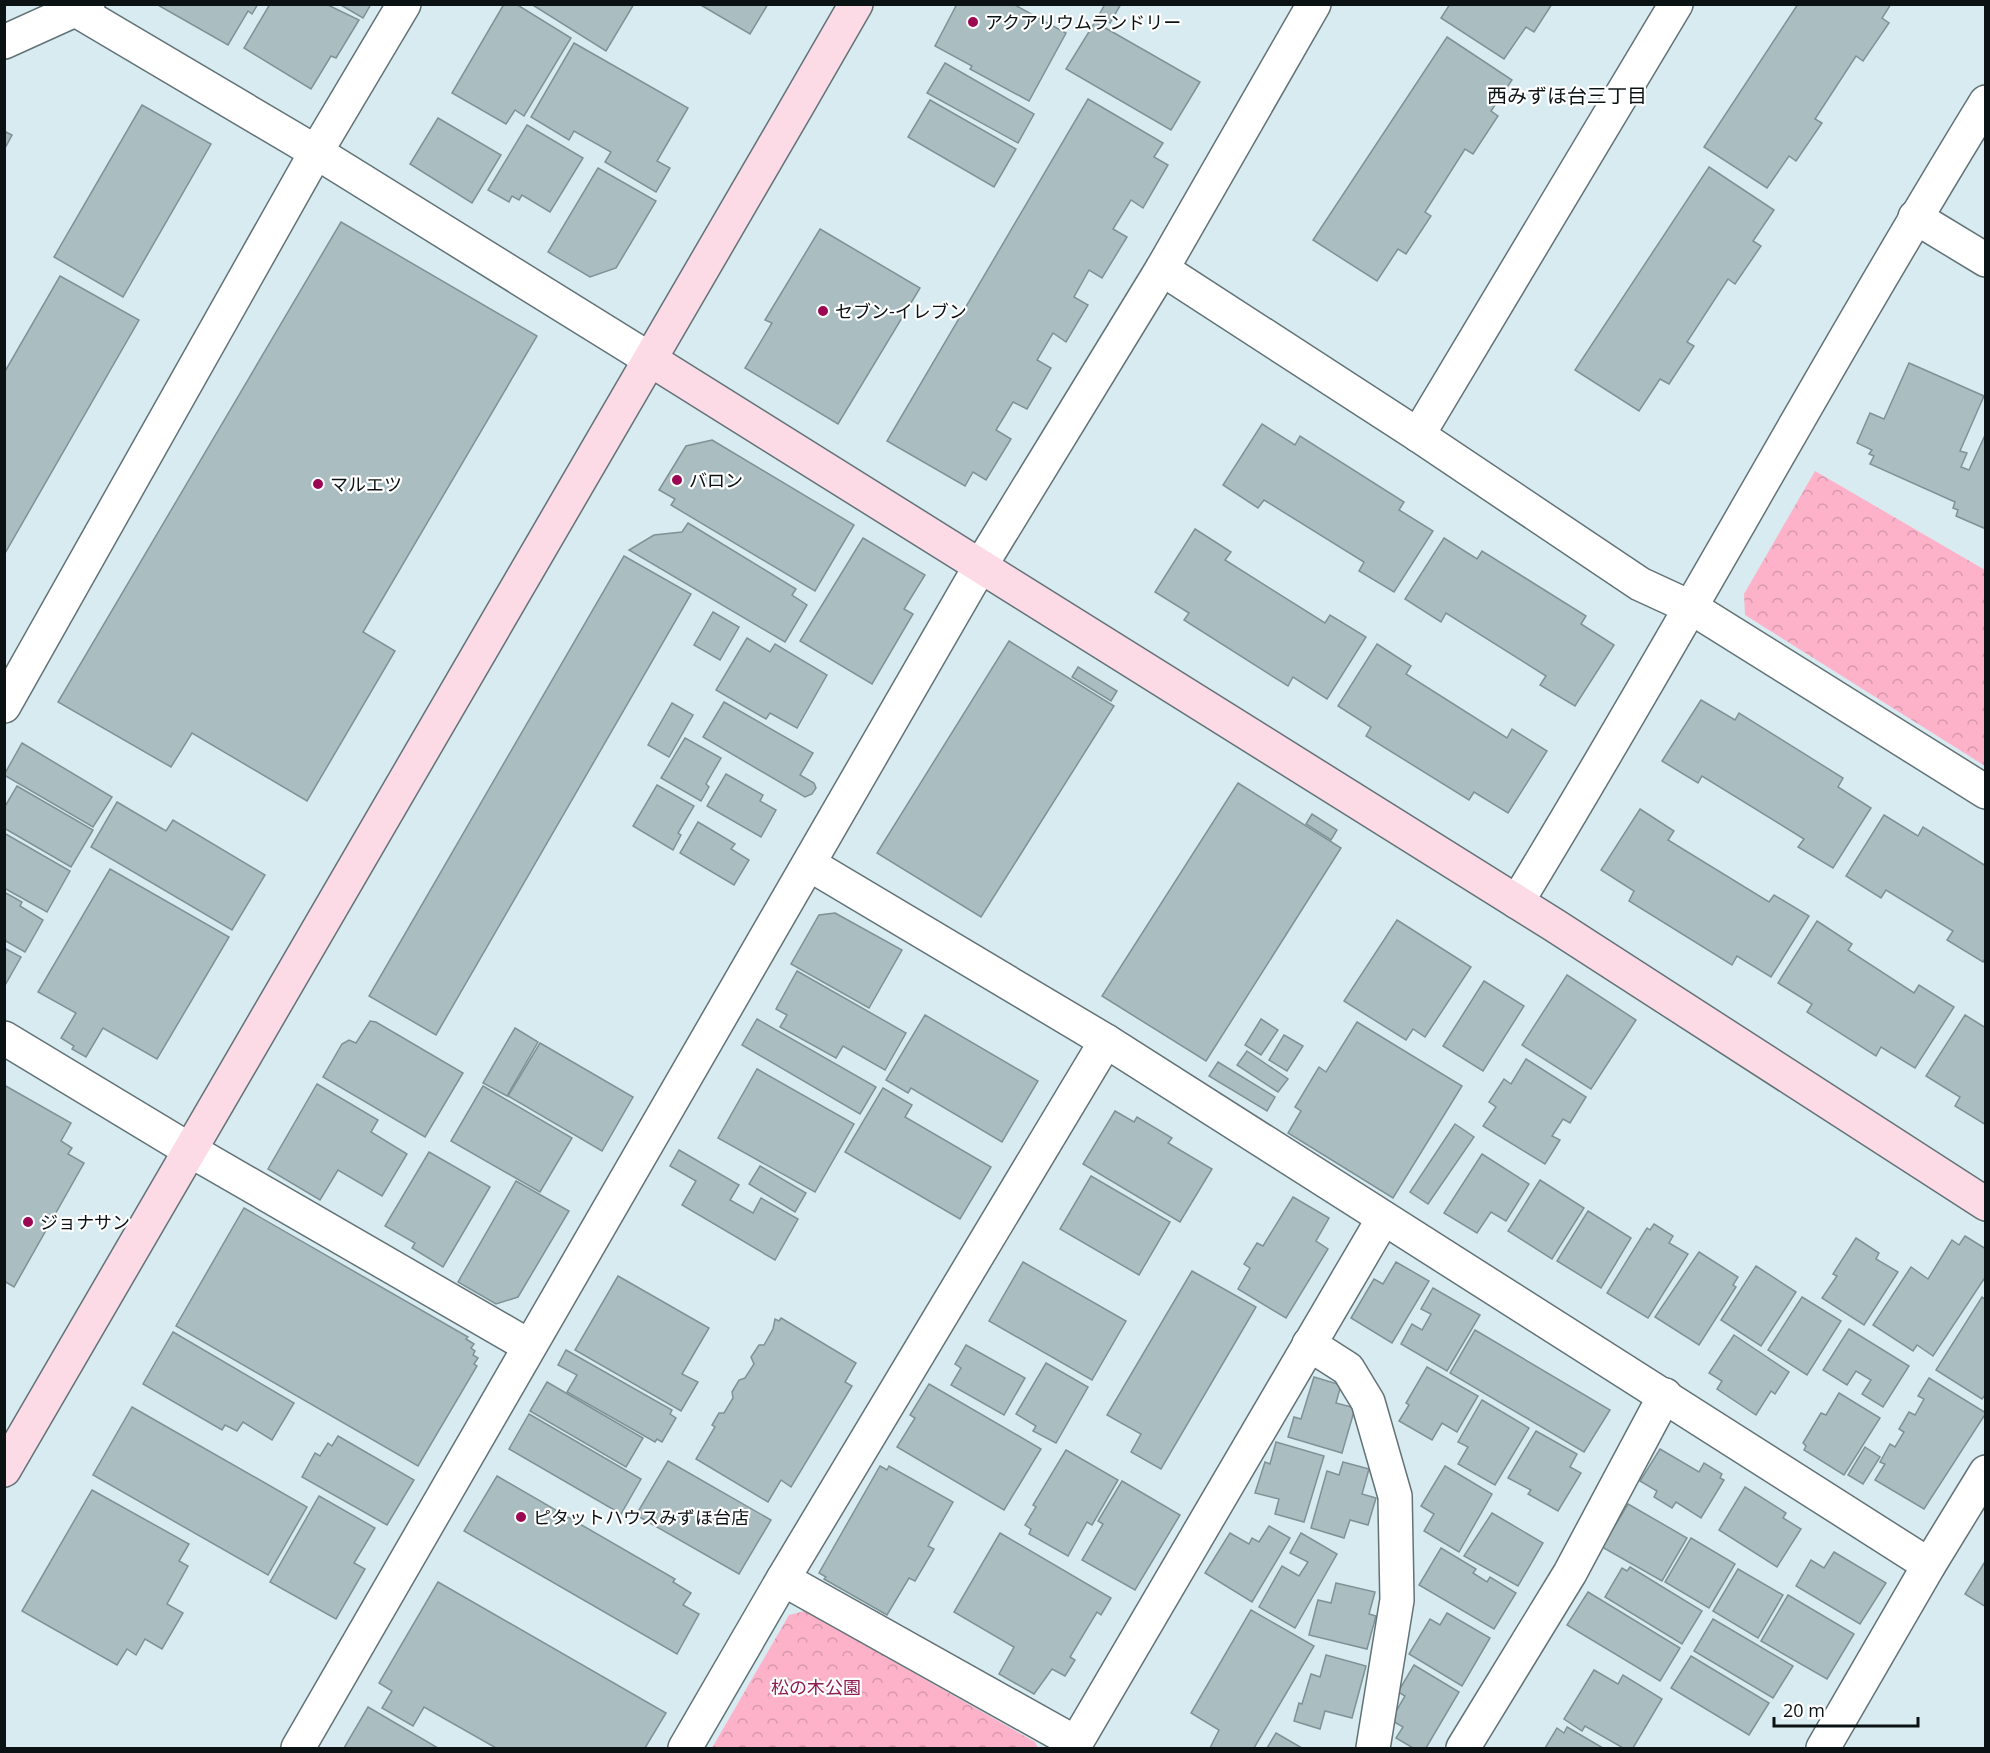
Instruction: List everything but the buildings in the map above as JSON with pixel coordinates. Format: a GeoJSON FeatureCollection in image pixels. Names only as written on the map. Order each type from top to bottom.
{"type":"FeatureCollection","features":[{"type":"Feature","properties":{"kind":"street"},"geometry":{"type":"LineString","coordinates":[[4,706],[316,152],[404,4]]}},
{"type":"Feature","properties":{"kind":"street"},"geometry":{"type":"LineString","coordinates":[[4,1470],[188,1149],[651,360],[856,4]]}},
{"type":"Feature","properties":{"kind":"street"},"geometry":{"type":"LineString","coordinates":[[298,1749],[981,565],[1162,269],[1314,4]]}},
{"type":"Feature","properties":{"kind":"street"},"geometry":{"type":"LineString","coordinates":[[1418,435],[1676,4]]}},
{"type":"Feature","properties":{"kind":"street"},"geometry":{"type":"LineString","coordinates":[[4,42],[82,7],[981,565],[1517,902],[1986,1204]]}},
{"type":"Feature","properties":{"kind":"street"},"geometry":{"type":"LineString","coordinates":[[1517,902],[1692,608],[1915,217],[1986,102]]}},
{"type":"Feature","properties":{"kind":"street"},"geometry":{"type":"LineString","coordinates":[[1915,217],[1986,260]]}},
{"type":"Feature","properties":{"kind":"street"},"geometry":{"type":"LineString","coordinates":[[1162,269],[1418,435],[1640,584],[1692,608],[1986,792]]}},
{"type":"Feature","properties":{"kind":"street"},"geometry":{"type":"LineString","coordinates":[[809,864],[1106,1041],[1929,1565]]}},
{"type":"Feature","properties":{"kind":"street"},"geometry":{"type":"LineString","coordinates":[[4,1038],[188,1149],[529,1346]]}},
{"type":"Feature","properties":{"kind":"street"},"geometry":{"type":"LineString","coordinates":[[685,1749],[783,1579],[1106,1041]]}},
{"type":"Feature","properties":{"kind":"street"},"geometry":{"type":"LineString","coordinates":[[783,1579],[1075,1746],[1383,1219]]}},
{"type":"Feature","properties":{"kind":"street"},"geometry":{"type":"LineString","coordinates":[[1309,1344],[1348,1370],[1368,1402],[1395,1496],[1397,1600],[1373,1749]]}},
{"type":"Feature","properties":{"kind":"street"},"geometry":{"type":"LineString","coordinates":[[1463,1749],[1570,1573],[1665,1395]]}},
{"type":"Feature","properties":{"kind":"street"},"geometry":{"type":"LineString","coordinates":[[1823,1749],[1929,1565],[1986,1472]]}},
{"type":"Feature","properties":{"kind":"green space"},"geometry":{"type":"Polygon","coordinates":[[[1815,471],[1985,570],[1985,766],[1745,615],[1744,594],[1815,471]]]}},
{"type":"Feature","properties":{"kind":"green space","name":"松の木公園"},"geometry":{"type":"Polygon","coordinates":[[[805,1611],[1035,1742],[1038,1748],[712,1748],[789,1615],[805,1611]]]}},
{"type":"Feature","properties":{"kind":"place","name":"アクアリウムランドリー"},"geometry":{"type":"Point","coordinates":[973,22]}},
{"type":"Feature","properties":{"kind":"place","name":"セブン-イレブン"},"geometry":{"type":"Point","coordinates":[823,311]}},
{"type":"Feature","properties":{"kind":"place","name":"バロン"},"geometry":{"type":"Point","coordinates":[677,480]}},
{"type":"Feature","properties":{"kind":"place","name":"マルエツ"},"geometry":{"type":"Point","coordinates":[318,484]}},
{"type":"Feature","properties":{"kind":"place","name":"ジョナサン"},"geometry":{"type":"Point","coordinates":[28,1222]}},
{"type":"Feature","properties":{"kind":"place","name":"ピタットハウスみずほ台店"},"geometry":{"type":"Point","coordinates":[521,1517]}},
{"type":"Feature","properties":{"kind":"district","name":"西みずほ台三丁目"},"geometry":{"type":"Point","coordinates":[1567,95]}}]}
